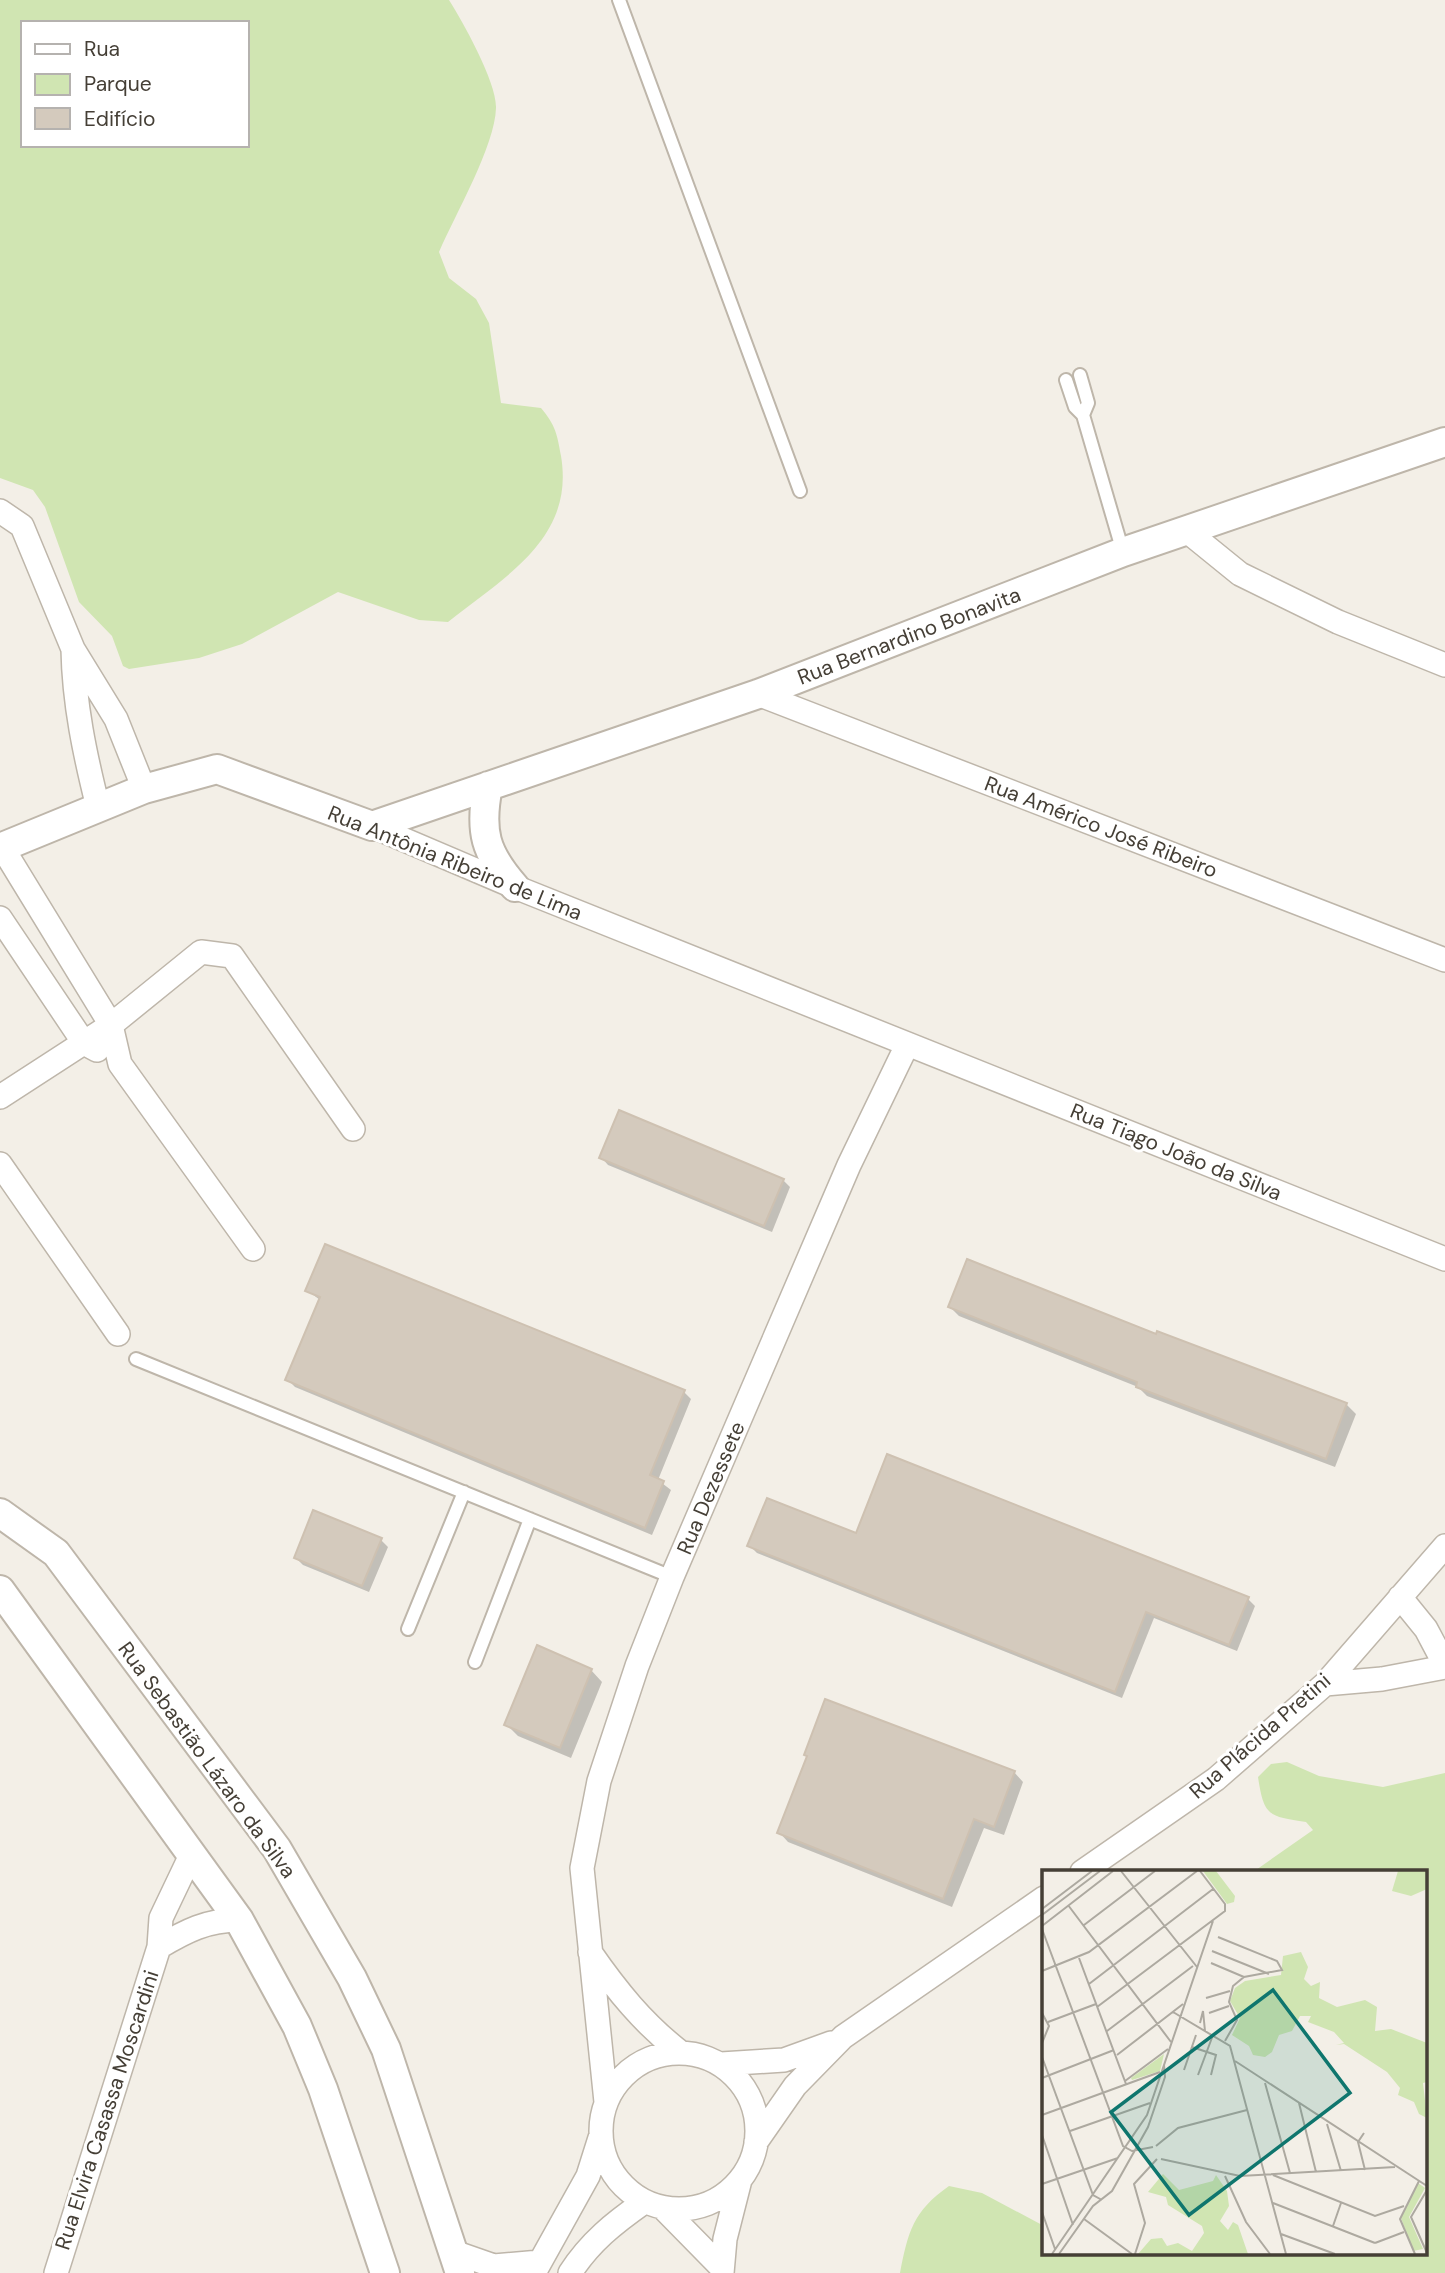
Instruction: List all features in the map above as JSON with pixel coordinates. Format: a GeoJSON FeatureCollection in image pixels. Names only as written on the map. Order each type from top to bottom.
{"type":"FeatureCollection","features":[{"type":"Feature","properties":{"kind":"street","name":"Rua Bernardino Bonavita"},"geometry":{"type":"LineString","coordinates":[[372,826],[758,694],[1123,552],[1445,442]]}},
{"type":"Feature","properties":{"kind":"street"},"geometry":{"type":"LineString","coordinates":[[0,511],[22,526],[73,649],[117,719],[144,789]]}},
{"type":"Feature","properties":{"kind":"street"},"geometry":{"type":"LineString","coordinates":[[1186,531],[1240,573],[1338,622],[1445,665]]}},
{"type":"Feature","properties":{"kind":"street"},"geometry":{"type":"LineString","coordinates":[[73,649],[74,688],[82,744],[98,807]]}},
{"type":"Feature","properties":{"kind":"street","name":"Rua Américo José Ribeiro"},"geometry":{"type":"LineString","coordinates":[[758,694],[1445,960]]}},
{"type":"Feature","properties":{"kind":"street","name":"Rua Antônia Ribeiro de Lima"},"geometry":{"type":"LineString","coordinates":[[1,848],[144,789],[217,769],[372,826],[515,887],[907,1045]]}},
{"type":"Feature","properties":{"kind":"street"},"geometry":{"type":"LineString","coordinates":[[488,786],[483,813],[486,841],[497,866],[515,887]]}},
{"type":"Feature","properties":{"kind":"street"},"geometry":{"type":"LineString","coordinates":[[1,848],[111,1025],[120,1064],[253,1249]]}},
{"type":"Feature","properties":{"kind":"street"},"geometry":{"type":"LineString","coordinates":[[0,918],[84,1043],[120,1064]]}},
{"type":"Feature","properties":{"kind":"street"},"geometry":{"type":"LineString","coordinates":[[0,1097],[111,1025],[201,952],[232,956],[353,1129]]}},
{"type":"Feature","properties":{"kind":"street","name":"Rua Tiago João da Silva"},"geometry":{"type":"LineString","coordinates":[[907,1045],[1445,1259]]}},
{"type":"Feature","properties":{"kind":"street","name":"Rua Dezessete"},"geometry":{"type":"LineString","coordinates":[[606,2102],[588,1950],[582,1868],[599,1781],[637,1666],[672,1577],[849,1165],[907,1045]]}},
{"type":"Feature","properties":{"kind":"street"},"geometry":{"type":"LineString","coordinates":[[0,1164],[118,1334]]}},
{"type":"Feature","properties":{"kind":"street","name":"Rua Sebastião Lázaro da Silva"},"geometry":{"type":"LineString","coordinates":[[0,1513],[56,1553],[277,1849],[352,1978],[386,2049],[455,2262]]}},
{"type":"Feature","properties":{"kind":"street","name":"Rua Plácida Pretini"},"geometry":{"type":"LineString","coordinates":[[1085,1870],[1216,1779],[1325,1684],[1445,1546]]}},
{"type":"Feature","properties":{"kind":"street"},"geometry":{"type":"LineString","coordinates":[[0,1590],[239,1920],[297,2026],[323,2089],[385,2273]]}},
{"type":"Feature","properties":{"kind":"street"},"geometry":{"type":"LineString","coordinates":[[1325,1684],[1382,1679],[1445,1666],[1426,1629],[1400,1597]]}},
{"type":"Feature","properties":{"kind":"street","name":"Rua Elvira Casassa Moscardini"},"geometry":{"type":"LineString","coordinates":[[56,2273],[159,1947],[161,1918],[192,1853]]}},
{"type":"Feature","properties":{"kind":"street"},"geometry":{"type":"LineString","coordinates":[[756,2142],[795,2086],[843,2037],[1042,1899]]}},
{"type":"Feature","properties":{"kind":"street","name":"Rua Elvira Casassa Moscardini"},"geometry":{"type":"LineString","coordinates":[[159,1947],[194,1927],[216,1920],[239,1920]]}},
{"type":"Feature","properties":{"kind":"street"},"geometry":{"type":"LineString","coordinates":[[588,1950],[623,1999],[649,2028],[680,2052],[721,2064],[784,2060],[843,2037]]}},
{"type":"Feature","properties":{"kind":"street"},"geometry":{"type":"LineString","coordinates":[[455,2262],[537,2268],[588,2176],[606,2102],[618,2081],[635,2066],[656,2056],[680,2052]]}},
{"type":"Feature","properties":{"kind":"street"},"geometry":{"type":"LineString","coordinates":[[570,2273],[584,2251],[599,2236],[654,2205],[685,2209],[705,2205],[724,2195],[740,2180],[751,2162],[756,2142],[757,2120],[750,2098],[738,2079],[721,2064]]}},
{"type":"Feature","properties":{"kind":"street"},"geometry":{"type":"LineString","coordinates":[[600,2135],[604,2156],[613,2175],[654,2205],[722,2271]]}},
{"type":"Feature","properties":{"kind":"street"},"geometry":{"type":"LineString","coordinates":[[722,2271],[725,2239],[740,2180]]}},
{"type":"Feature","properties":{"kind":"lane"},"geometry":{"type":"LineString","coordinates":[[619,0],[800,491]]}},
{"type":"Feature","properties":{"kind":"lane"},"geometry":{"type":"LineString","coordinates":[[1080,375],[1088,403],[1083,415]]}},
{"type":"Feature","properties":{"kind":"lane"},"geometry":{"type":"LineString","coordinates":[[1066,380],[1075,407],[1083,415],[1123,552]]}},
{"type":"Feature","properties":{"kind":"lane"},"geometry":{"type":"LineString","coordinates":[[136,1359],[672,1577]]}},
{"type":"Feature","properties":{"kind":"lane"},"geometry":{"type":"LineString","coordinates":[[408,1629],[464,1492]]}},
{"type":"Feature","properties":{"kind":"lane"},"geometry":{"type":"LineString","coordinates":[[475,1662],[530,1519]]}},
{"type":"Feature","properties":{"kind":"green space"},"geometry":{"type":"Polygon","coordinates":[[[0,0],[449,0],[485,69],[496,108],[494,124],[482,161],[439,252],[449,278],[476,299],[489,323],[501,403],[541,408],[557,436],[562,485],[557,511],[546,533],[531,553],[512,572],[448,622],[419,620],[338,592],[242,644],[199,658],[129,669],[123,666],[112,636],[79,602],[45,507],[33,490],[0,478],[0,0]]]}},
{"type":"Feature","properties":{"kind":"green space"},"geometry":{"type":"Polygon","coordinates":[[[1287,1762],[1319,1776],[1383,1787],[1445,1773],[1445,2273],[900,2273],[914,2224],[927,2204],[949,2186],[982,2193],[1042,2225],[1042,2256],[1428,2256],[1428,1870],[1256,1870],[1313,1830],[1306,1822],[1276,1816],[1266,1807],[1258,1777],[1271,1764],[1287,1762]]]}},
{"type":"Feature","properties":{"kind":"building"},"geometry":{"type":"Polygon","coordinates":[[[619,1110],[784,1179],[764,1226],[599,1158],[619,1110]]]}},
{"type":"Feature","properties":{"kind":"building"},"geometry":{"type":"Polygon","coordinates":[[[325,1244],[685,1390],[650,1475],[664,1481],[645,1528],[285,1380],[320,1297],[305,1291],[325,1244]]]}},
{"type":"Feature","properties":{"kind":"building"},"geometry":{"type":"Polygon","coordinates":[[[967,1259],[1156,1334],[1157,1331],[1347,1403],[1326,1459],[1136,1387],[1137,1382],[948,1307],[967,1259]]]}},
{"type":"Feature","properties":{"kind":"building"},"geometry":{"type":"Polygon","coordinates":[[[887,1454],[1249,1597],[1229,1645],[1146,1612],[1115,1692],[747,1546],[767,1498],[856,1533],[887,1454]]]}},
{"type":"Feature","properties":{"kind":"building"},"geometry":{"type":"Polygon","coordinates":[[[313,1510],[382,1538],[362,1586],[294,1558],[313,1510]]]}},
{"type":"Feature","properties":{"kind":"building"},"geometry":{"type":"Polygon","coordinates":[[[537,1645],[592,1669],[560,1748],[504,1725],[537,1645]]]}},
{"type":"Feature","properties":{"kind":"building"},"geometry":{"type":"Polygon","coordinates":[[[825,1699],[1015,1771],[994,1827],[974,1819],[943,1899],[777,1833],[807,1756],[804,1755],[825,1699]]]}}]}
